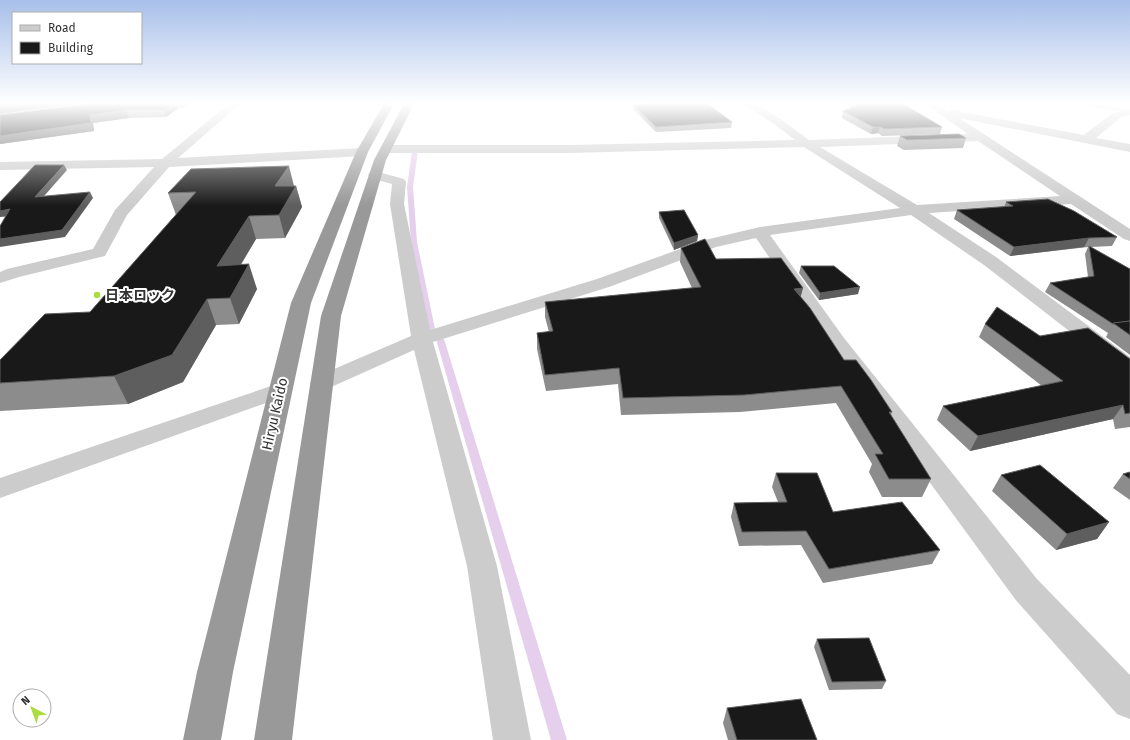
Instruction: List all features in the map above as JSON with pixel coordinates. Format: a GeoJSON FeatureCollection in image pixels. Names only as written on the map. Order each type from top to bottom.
{"type":"FeatureCollection","features":[{"type":"Feature","properties":{"kind":"highway","name":"Hiryu Kaido"},"geometry":{"type":"LineString","coordinates":[[202,740],[215,672],[301,303],[362,152],[371,137]]}},
{"type":"Feature","properties":{"kind":"highway"},"geometry":{"type":"LineString","coordinates":[[272,740],[331,316],[380,160],[392,137]]}},
{"type":"Feature","properties":{"kind":"street"},"geometry":{"type":"LineString","coordinates":[[0,278],[13,273],[99,252],[120,213],[165,163],[196,137]]}},
{"type":"Feature","properties":{"kind":"street"},"geometry":{"type":"LineString","coordinates":[[797,137],[914,210],[990,261],[1130,367]]}},
{"type":"Feature","properties":{"kind":"street"},"geometry":{"type":"LineString","coordinates":[[386,149],[569,149],[807,144],[980,137],[1130,236]]}},
{"type":"Feature","properties":{"kind":"street"},"geometry":{"type":"LineString","coordinates":[[1075,137],[1130,148]]}},
{"type":"Feature","properties":{"kind":"street"},"geometry":{"type":"LineString","coordinates":[[0,166],[165,163],[362,152]]}},
{"type":"Feature","properties":{"kind":"street"},"geometry":{"type":"LineString","coordinates":[[375,175],[399,182],[397,204],[422,339],[482,566],[512,740]]}},
{"type":"Feature","properties":{"kind":"street"},"geometry":{"type":"LineString","coordinates":[[321,382],[422,339],[603,283],[711,243],[760,232],[914,210],[1075,199]]}},
{"type":"Feature","properties":{"kind":"street"},"geometry":{"type":"LineString","coordinates":[[760,232],[836,342],[1026,590],[1130,701]]}},
{"type":"Feature","properties":{"kind":"street"},"geometry":{"type":"LineString","coordinates":[[0,488],[280,390]]}},
{"type":"Feature","properties":{"kind":"building"},"geometry":{"type":"Polygon","coordinates":[[[901,137],[963,137],[966,138],[907,140],[901,137]]]}},
{"type":"Feature","properties":{"kind":"building"},"geometry":{"type":"Polygon","coordinates":[[[35,165],[64,165],[35,197],[90,192],[62,230],[0,239],[0,226],[10,209],[0,211],[0,202],[35,165]]]}},
{"type":"Feature","properties":{"kind":"building"},"geometry":{"type":"Polygon","coordinates":[[[289,166],[275,186],[296,186],[279,215],[249,216],[217,266],[249,264],[230,298],[207,299],[172,355],[114,376],[0,383],[0,360],[45,314],[90,312],[196,192],[168,193],[191,169],[289,166]]]}},
{"type":"Feature","properties":{"kind":"building"},"geometry":{"type":"Polygon","coordinates":[[[1048,199],[1074,211],[1117,237],[1089,238],[1014,247],[957,210],[1013,206],[1006,202],[1048,199]]]}},
{"type":"Feature","properties":{"kind":"building"},"geometry":{"type":"Polygon","coordinates":[[[684,210],[698,235],[674,243],[659,212],[684,210]]]}},
{"type":"Feature","properties":{"kind":"building"},"geometry":{"type":"Polygon","coordinates":[[[705,239],[716,259],[781,258],[803,288],[794,289],[810,308],[844,360],[856,360],[871,380],[892,412],[889,412],[931,479],[889,479],[875,454],[883,454],[841,386],[744,395],[623,398],[619,368],[545,375],[537,333],[553,331],[545,302],[701,287],[681,248],[705,239]]]}},
{"type":"Feature","properties":{"kind":"building"},"geometry":{"type":"Polygon","coordinates":[[[1089,246],[1130,269],[1130,321],[1113,324],[1050,283],[1094,276],[1089,246]]]}},
{"type":"Feature","properties":{"kind":"building"},"geometry":{"type":"Polygon","coordinates":[[[801,266],[834,266],[860,287],[820,293],[801,266]]]}},
{"type":"Feature","properties":{"kind":"building"},"geometry":{"type":"Polygon","coordinates":[[[997,307],[1040,336],[1088,328],[1130,359],[1130,413],[1125,414],[1123,405],[978,436],[943,406],[1063,381],[985,324],[997,307]]]}},
{"type":"Feature","properties":{"kind":"building"},"geometry":{"type":"Polygon","coordinates":[[[1130,321],[1130,335],[1113,323],[1130,321]]]}},
{"type":"Feature","properties":{"kind":"building"},"geometry":{"type":"Polygon","coordinates":[[[1040,465],[1109,522],[1067,534],[1001,475],[1040,465]]]}},
{"type":"Feature","properties":{"kind":"building"},"geometry":{"type":"Polygon","coordinates":[[[1130,472],[1130,479],[1123,474],[1130,472]]]}},
{"type":"Feature","properties":{"kind":"building"},"geometry":{"type":"Polygon","coordinates":[[[776,473],[817,473],[833,512],[902,502],[940,550],[829,569],[806,531],[742,532],[734,503],[787,502],[776,473]]]}},
{"type":"Feature","properties":{"kind":"building"},"geometry":{"type":"Polygon","coordinates":[[[869,638],[886,681],[832,682],[817,639],[869,638]]]}},
{"type":"Feature","properties":{"kind":"building"},"geometry":{"type":"Polygon","coordinates":[[[801,699],[817,740],[737,740],[727,708],[801,699]]]}},
{"type":"Feature","properties":{"kind":"waterway"},"geometry":{"type":"LineString","coordinates":[[415,151],[410,187],[414,242],[431,329]]}},
{"type":"Feature","properties":{"kind":"waterway"},"geometry":{"type":"LineString","coordinates":[[440,339],[559,740]]}},
{"type":"Feature","properties":{"kind":"place","name":"日本ロック"},"geometry":{"type":"Point","coordinates":[97,295]}}]}
